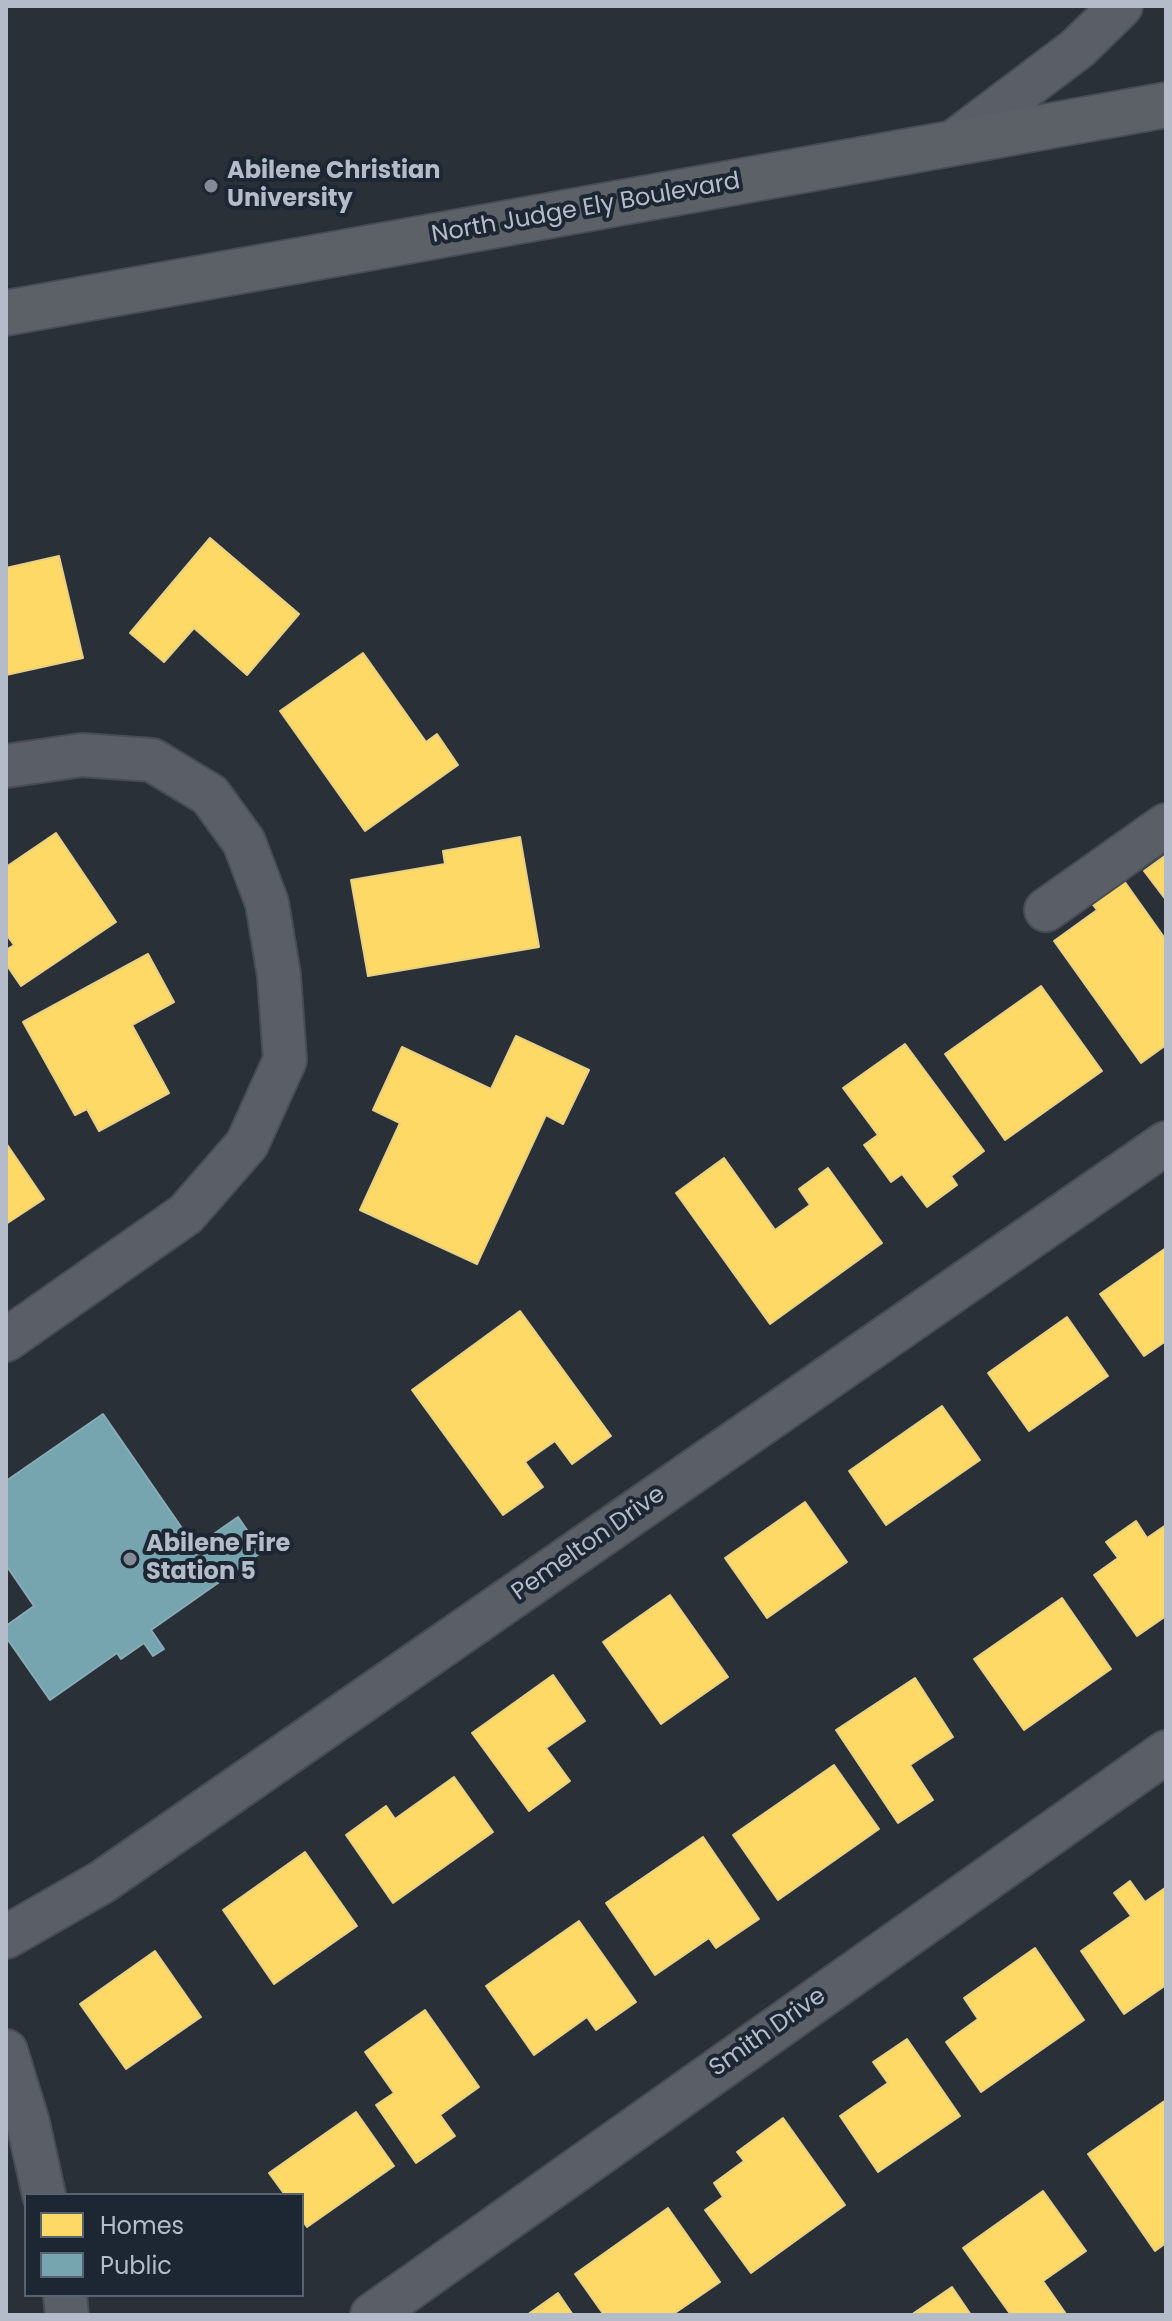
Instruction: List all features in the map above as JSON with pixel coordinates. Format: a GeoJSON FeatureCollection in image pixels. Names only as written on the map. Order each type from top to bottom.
{"type":"FeatureCollection","features":[{"type":"Feature","properties":{"kind":"main road","name":"North Judge Ely Boulevard"},"geometry":{"type":"LineString","coordinates":[[6,313],[1166,105]]}},
{"type":"Feature","properties":{"kind":"street"},"geometry":{"type":"LineString","coordinates":[[952,143],[1078,48],[1121,6]]}},
{"type":"Feature","properties":{"kind":"street"},"geometry":{"type":"LineString","coordinates":[[6,766],[82,755],[152,760],[210,795],[244,842],[267,903],[279,976],[285,1060],[247,1144],[186,1214],[6,1340]]}},
{"type":"Feature","properties":{"kind":"street"},"geometry":{"type":"LineString","coordinates":[[1046,910],[1166,825]]}},
{"type":"Feature","properties":{"kind":"street","name":"Pemelton Drive"},"geometry":{"type":"LineString","coordinates":[[6,1937],[102,1882],[1166,1143]]}},
{"type":"Feature","properties":{"kind":"street","name":"Smith Drive"},"geometry":{"type":"LineString","coordinates":[[372,2315],[1166,1752]]}},
{"type":"Feature","properties":{"kind":"street"},"geometry":{"type":"LineString","coordinates":[[6,2051],[28,2123],[44,2193]]}},
{"type":"Feature","properties":{"kind":"building: Homes"},"geometry":{"type":"Polygon","coordinates":[[[210,538],[299,614],[247,675],[194,628],[164,662],[130,633],[210,538]]]}},
{"type":"Feature","properties":{"kind":"building: Homes"},"geometry":{"type":"Polygon","coordinates":[[[59,556],[83,658],[6,675],[6,568],[59,556]]]}},
{"type":"Feature","properties":{"kind":"building: Homes"},"geometry":{"type":"Polygon","coordinates":[[[363,653],[426,742],[437,734],[458,765],[365,831],[280,711],[363,653]]]}},
{"type":"Feature","properties":{"kind":"building: Homes"},"geometry":{"type":"Polygon","coordinates":[[[56,833],[116,922],[21,986],[6,964],[6,950],[14,945],[6,934],[6,867],[56,833]]]}},
{"type":"Feature","properties":{"kind":"building: Homes"},"geometry":{"type":"Polygon","coordinates":[[[520,837],[539,947],[368,976],[351,880],[445,864],[443,851],[520,837]]]}},
{"type":"Feature","properties":{"kind":"building: Homes"},"geometry":{"type":"Polygon","coordinates":[[[1166,855],[1166,900],[1144,871],[1166,855]]]}},
{"type":"Feature","properties":{"kind":"building: Homes"},"geometry":{"type":"Polygon","coordinates":[[[1122,878],[1166,940],[1166,1045],[1141,1063],[1054,941],[1097,910],[1090,901],[1122,878]]]}},
{"type":"Feature","properties":{"kind":"building: Homes"},"geometry":{"type":"Polygon","coordinates":[[[148,954],[174,1002],[132,1025],[169,1093],[99,1131],[87,1109],[75,1115],[23,1022],[148,954]]]}},
{"type":"Feature","properties":{"kind":"building: Homes"},"geometry":{"type":"Polygon","coordinates":[[[1041,986],[1102,1071],[1005,1140],[945,1054],[1041,986]]]}},
{"type":"Feature","properties":{"kind":"building: Homes"},"geometry":{"type":"Polygon","coordinates":[[[516,1036],[589,1070],[563,1124],[546,1115],[477,1264],[360,1210],[400,1123],[373,1110],[402,1047],[491,1089],[516,1036]]]}},
{"type":"Feature","properties":{"kind":"building: Homes"},"geometry":{"type":"Polygon","coordinates":[[[905,1044],[984,1151],[951,1176],[957,1185],[927,1207],[902,1174],[891,1182],[864,1145],[878,1135],[843,1088],[905,1044]]]}},
{"type":"Feature","properties":{"kind":"building: Homes"},"geometry":{"type":"Polygon","coordinates":[[[6,1143],[44,1199],[6,1224],[6,1143]]]}},
{"type":"Feature","properties":{"kind":"building: Homes"},"geometry":{"type":"Polygon","coordinates":[[[724,1158],[775,1230],[810,1205],[799,1189],[828,1168],[882,1243],[770,1324],[676,1193],[724,1158]]]}},
{"type":"Feature","properties":{"kind":"building: Homes"},"geometry":{"type":"Polygon","coordinates":[[[1166,1248],[1166,1341],[1144,1356],[1100,1294],[1166,1248]]]}},
{"type":"Feature","properties":{"kind":"building: Homes"},"geometry":{"type":"Polygon","coordinates":[[[520,1311],[611,1436],[572,1464],[555,1441],[525,1462],[543,1487],[503,1515],[412,1390],[520,1311]]]}},
{"type":"Feature","properties":{"kind":"building: Homes"},"geometry":{"type":"Polygon","coordinates":[[[1067,1317],[1108,1376],[1029,1431],[988,1373],[1067,1317]]]}},
{"type":"Feature","properties":{"kind":"building: Homes"},"geometry":{"type":"Polygon","coordinates":[[[942,1406],[980,1460],[886,1525],[849,1471],[942,1406]]]}},
{"type":"Feature","properties":{"kind":"building: Homes"},"geometry":{"type":"Polygon","coordinates":[[[805,1502],[847,1562],[767,1618],[725,1558],[805,1502]]]}},
{"type":"Feature","properties":{"kind":"building: Homes"},"geometry":{"type":"Polygon","coordinates":[[[1136,1521],[1147,1538],[1166,1525],[1166,1616],[1137,1636],[1094,1575],[1118,1558],[1106,1542],[1136,1521]]]}},
{"type":"Feature","properties":{"kind":"building: Homes"},"geometry":{"type":"Polygon","coordinates":[[[670,1595],[728,1677],[661,1724],[603,1642],[670,1595]]]}},
{"type":"Feature","properties":{"kind":"building: Homes"},"geometry":{"type":"Polygon","coordinates":[[[1062,1598],[1111,1669],[1024,1730],[974,1659],[1062,1598]]]}},
{"type":"Feature","properties":{"kind":"building: Homes"},"geometry":{"type":"Polygon","coordinates":[[[553,1675],[585,1721],[546,1748],[570,1781],[529,1811],[472,1733],[553,1675]]]}},
{"type":"Feature","properties":{"kind":"building: Homes"},"geometry":{"type":"Polygon","coordinates":[[[915,1678],[953,1737],[910,1765],[933,1800],[898,1823],[836,1730],[915,1678]]]}},
{"type":"Feature","properties":{"kind":"building: Homes"},"geometry":{"type":"Polygon","coordinates":[[[834,1765],[879,1829],[778,1900],[733,1835],[834,1765]]]}},
{"type":"Feature","properties":{"kind":"building: Homes"},"geometry":{"type":"Polygon","coordinates":[[[454,1777],[493,1832],[393,1903],[346,1835],[386,1806],[395,1819],[454,1777]]]}},
{"type":"Feature","properties":{"kind":"building: Homes"},"geometry":{"type":"Polygon","coordinates":[[[703,1837],[759,1919],[716,1948],[709,1938],[655,1975],[606,1903],[703,1837]]]}},
{"type":"Feature","properties":{"kind":"building: Homes"},"geometry":{"type":"Polygon","coordinates":[[[305,1852],[357,1926],[274,1984],[223,1910],[305,1852]]]}},
{"type":"Feature","properties":{"kind":"building: Homes"},"geometry":{"type":"Polygon","coordinates":[[[1130,1881],[1145,1902],[1165,1888],[1166,1985],[1124,2014],[1081,1951],[1131,1916],[1114,1893],[1130,1881]]]}},
{"type":"Feature","properties":{"kind":"building: Homes"},"geometry":{"type":"Polygon","coordinates":[[[579,1921],[636,2002],[596,2030],[587,2017],[534,2055],[486,1986],[579,1921]]]}},
{"type":"Feature","properties":{"kind":"building: Homes"},"geometry":{"type":"Polygon","coordinates":[[[1035,1948],[1084,2020],[981,2092],[946,2042],[978,2019],[964,1998],[1035,1948]]]}},
{"type":"Feature","properties":{"kind":"building: Homes"},"geometry":{"type":"Polygon","coordinates":[[[155,1951],[201,2017],[126,2069],[80,2004],[155,1951]]]}},
{"type":"Feature","properties":{"kind":"building: Homes"},"geometry":{"type":"Polygon","coordinates":[[[425,2010],[479,2087],[440,2115],[455,2136],[416,2163],[376,2105],[394,2093],[365,2052],[425,2010]]]}},
{"type":"Feature","properties":{"kind":"building: Homes"},"geometry":{"type":"Polygon","coordinates":[[[907,2039],[960,2116],[878,2172],[840,2116],[888,2083],[873,2062],[907,2039]]]}},
{"type":"Feature","properties":{"kind":"building: Homes"},"geometry":{"type":"Polygon","coordinates":[[[1166,2100],[1166,2243],[1155,2251],[1088,2154],[1166,2100]]]}},
{"type":"Feature","properties":{"kind":"building: Homes"},"geometry":{"type":"Polygon","coordinates":[[[356,2112],[394,2166],[307,2227],[304,2223],[304,2193],[284,2193],[269,2173],[356,2112]]]}},
{"type":"Feature","properties":{"kind":"building: Homes"},"geometry":{"type":"Polygon","coordinates":[[[783,2118],[845,2205],[751,2273],[705,2210],[723,2197],[714,2183],[744,2161],[737,2152],[783,2118]]]}},
{"type":"Feature","properties":{"kind":"building: Homes"},"geometry":{"type":"Polygon","coordinates":[[[1043,2191],[1086,2251],[1043,2281],[1066,2314],[1011,2315],[963,2248],[1043,2191]]]}},
{"type":"Feature","properties":{"kind":"building: Homes"},"geometry":{"type":"Polygon","coordinates":[[[668,2208],[720,2282],[672,2315],[604,2315],[575,2274],[668,2208]]]}},
{"type":"Feature","properties":{"kind":"building: Homes"},"geometry":{"type":"Polygon","coordinates":[[[952,2287],[971,2315],[911,2315],[952,2287]]]}},
{"type":"Feature","properties":{"kind":"building: Homes"},"geometry":{"type":"Polygon","coordinates":[[[558,2293],[573,2315],[527,2315],[558,2293]]]}},
{"type":"Feature","properties":{"kind":"building: Public","name":"Abilene Fire Station 5"},"geometry":{"type":"Polygon","coordinates":[[[103,1414],[195,1547],[238,1517],[262,1552],[151,1630],[164,1649],[153,1656],[144,1643],[121,1659],[117,1653],[50,1700],[6,1637],[6,1626],[34,1606],[6,1565],[6,1481],[103,1414]]]}},
{"type":"Feature","properties":{"kind":"place","name":"Abilene Christian University"},"geometry":{"type":"Point","coordinates":[211,186]}},
{"type":"Feature","properties":{"kind":"place","name":"Abilene Fire Station 5"},"geometry":{"type":"Point","coordinates":[130,1559]}}]}
